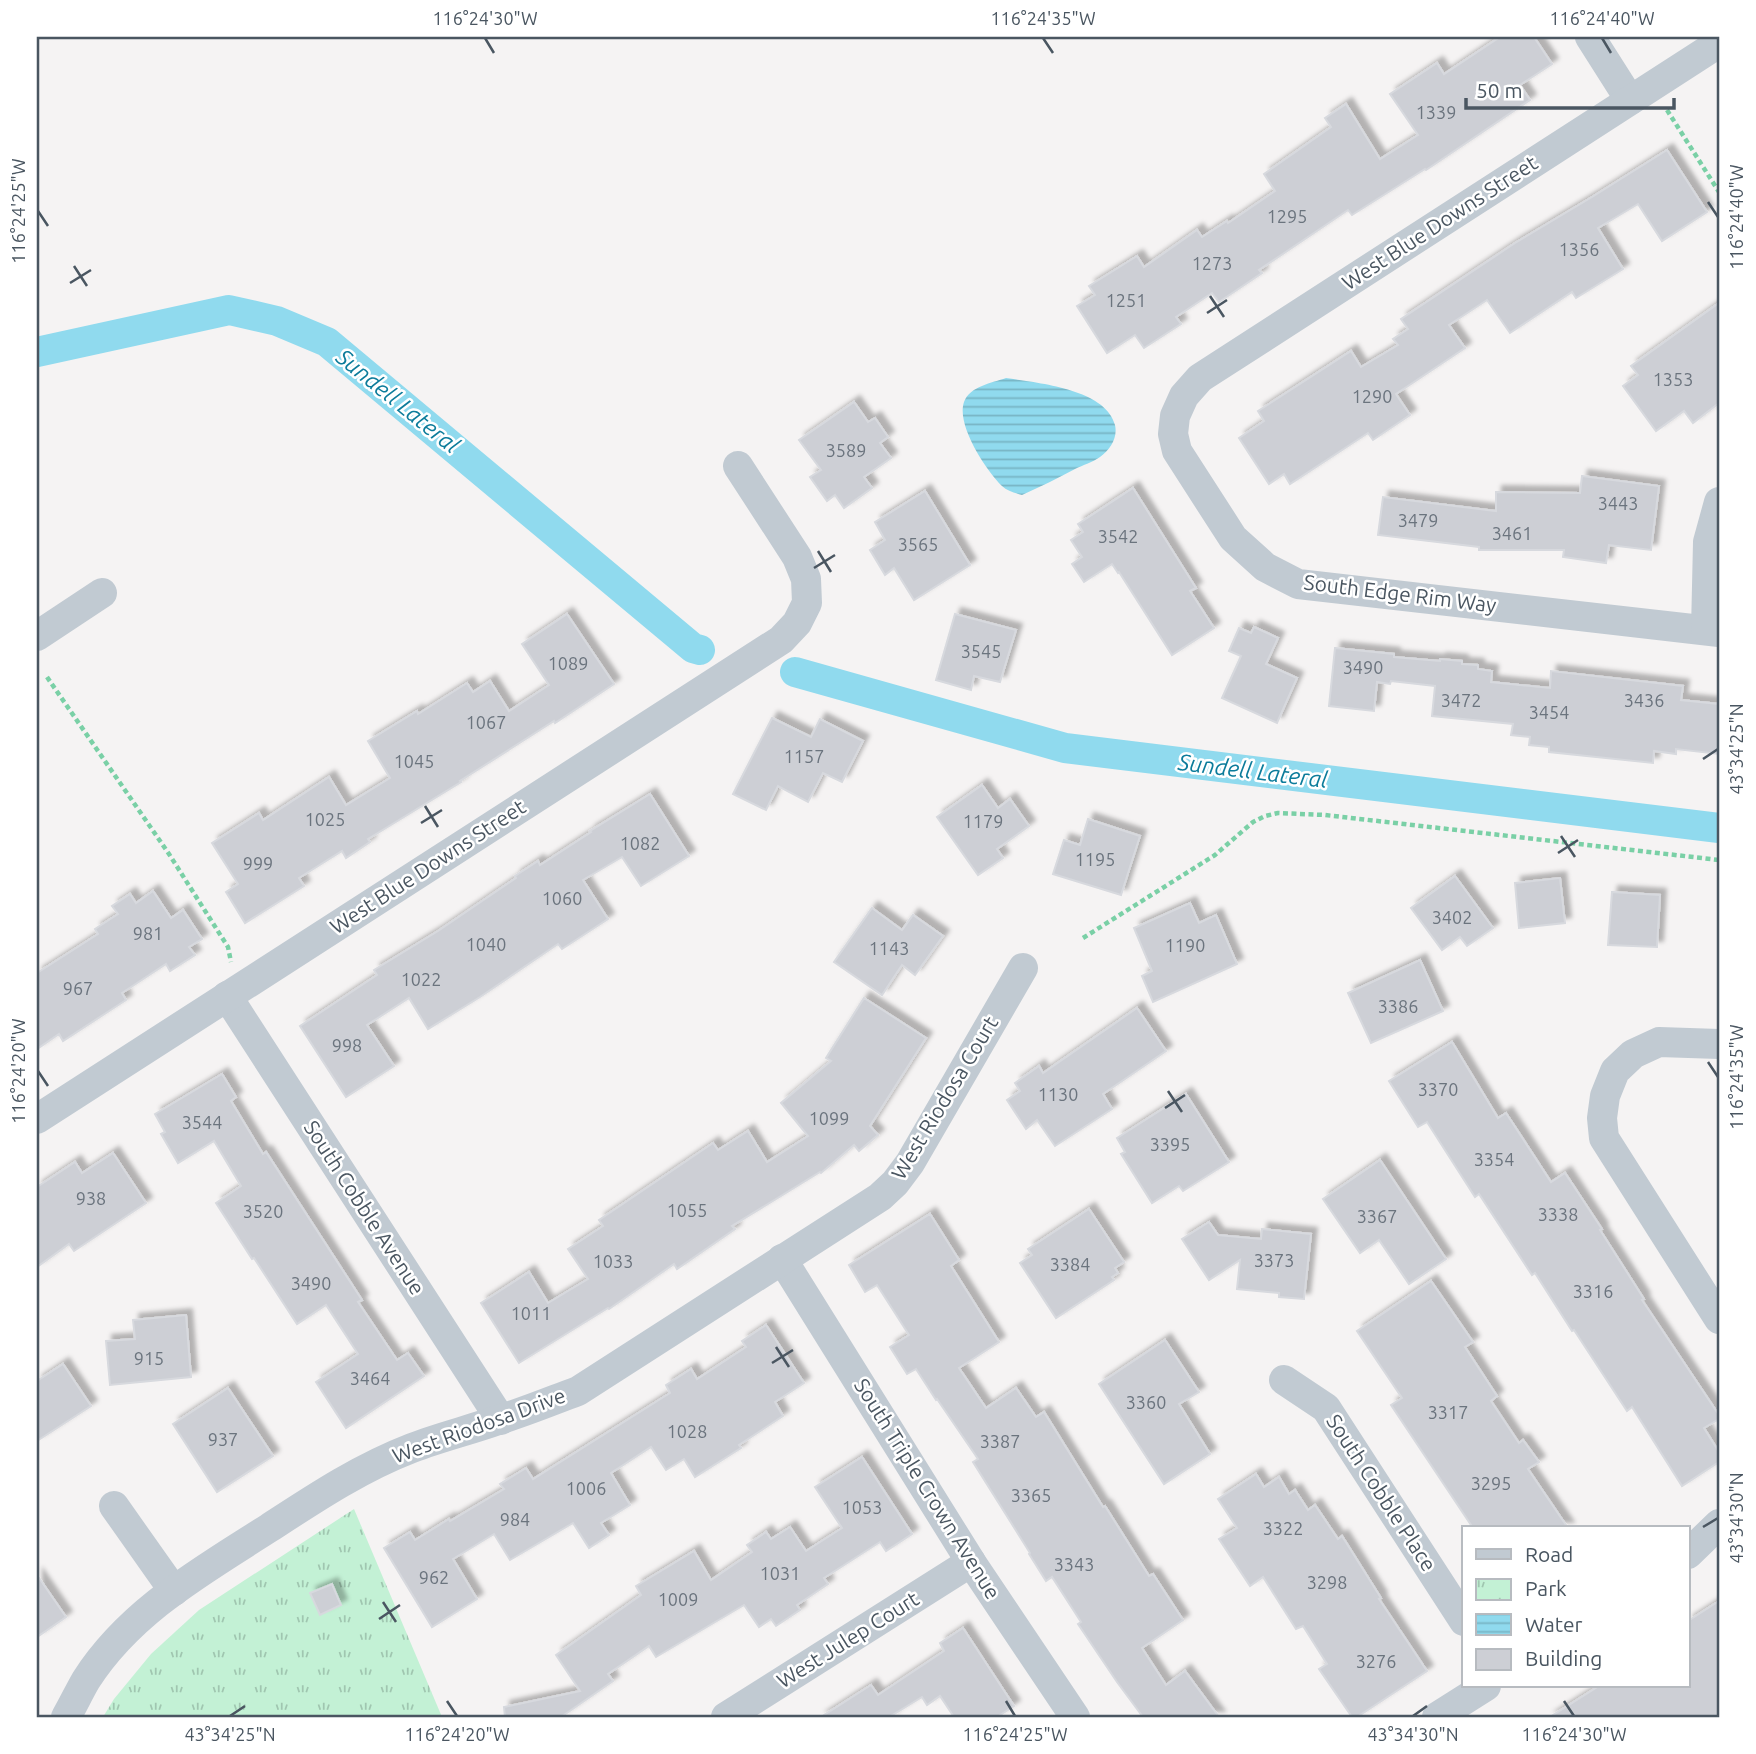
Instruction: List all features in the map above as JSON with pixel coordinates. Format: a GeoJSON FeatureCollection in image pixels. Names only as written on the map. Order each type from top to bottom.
{"type":"FeatureCollection","features":[{"type":"Feature","properties":{"kind":"street"},"geometry":{"type":"LineString","coordinates":[[1590,37],[1630,100]]}},
{"type":"Feature","properties":{"kind":"street","name":"West Blue Downs Street"},"geometry":{"type":"LineString","coordinates":[[1175,416],[1184,396],[1199,378],[1719,43]]}},
{"type":"Feature","properties":{"kind":"street","name":"South Edge Rim Way"},"geometry":{"type":"LineString","coordinates":[[1175,416],[1173,434],[1177,452],[1233,538],[1265,567],[1298,584],[1713,631]]}},
{"type":"Feature","properties":{"kind":"street","name":"West Blue Downs Street"},"geometry":{"type":"LineString","coordinates":[[37,1119],[781,640],[797,623],[807,603],[806,579],[797,557],[738,466]]}},
{"type":"Feature","properties":{"kind":"street"},"geometry":{"type":"LineString","coordinates":[[1713,631],[1708,542],[1719,502]]}},
{"type":"Feature","properties":{"kind":"street"},"geometry":{"type":"LineString","coordinates":[[37,636],[102,593]]}},
{"type":"Feature","properties":{"kind":"street","name":"West Riodosa Court"},"geometry":{"type":"LineString","coordinates":[[782,1259],[880,1197],[895,1183],[910,1163],[1023,968]]}},
{"type":"Feature","properties":{"kind":"street","name":"South Cobble Avenue"},"geometry":{"type":"LineString","coordinates":[[227,996],[501,1420]]}},
{"type":"Feature","properties":{"kind":"street"},"geometry":{"type":"LineString","coordinates":[[1719,1044],[1659,1042],[1633,1054],[1615,1072],[1605,1096],[1602,1118],[1604,1138],[1719,1319]]}},
{"type":"Feature","properties":{"kind":"street","name":"West Riodosa Drive"},"geometry":{"type":"LineString","coordinates":[[66,1717],[86,1680],[106,1654],[151,1607],[333,1486],[414,1447],[501,1420],[578,1391],[782,1259]]}},
{"type":"Feature","properties":{"kind":"street","name":"South Triple Crown Avenue"},"geometry":{"type":"LineString","coordinates":[[782,1259],[971,1562],[1075,1717]]}},
{"type":"Feature","properties":{"kind":"street","name":"South Cobble Place"},"geometry":{"type":"LineString","coordinates":[[1284,1380],[1326,1408],[1462,1618]]}},
{"type":"Feature","properties":{"kind":"street"},"geometry":{"type":"LineString","coordinates":[[114,1506],[174,1591]]}},
{"type":"Feature","properties":{"kind":"street"},"geometry":{"type":"LineString","coordinates":[[1690,1552],[1719,1524]]}},
{"type":"Feature","properties":{"kind":"street","name":"West Julep Court"},"geometry":{"type":"LineString","coordinates":[[726,1717],[971,1562]]}},
{"type":"Feature","properties":{"kind":"street"},"geometry":{"type":"LineString","coordinates":[[1437,1717],[1483,1688]]}},
{"type":"Feature","properties":{"kind":"path"},"geometry":{"type":"LineString","coordinates":[[1665,108],[1719,192]]}},
{"type":"Feature","properties":{"kind":"path"},"geometry":{"type":"LineString","coordinates":[[47,677],[169,853],[228,947],[231,966]]}},
{"type":"Feature","properties":{"kind":"path"},"geometry":{"type":"LineString","coordinates":[[1083,938],[1215,855],[1253,822],[1279,813],[1325,815],[1719,860]]}},
{"type":"Feature","properties":{"kind":"green space"},"geometry":{"type":"Polygon","coordinates":[[[354,1509],[442,1717],[103,1717],[114,1699],[151,1654],[199,1610],[354,1509]]]}},
{"type":"Feature","properties":{"kind":"water"},"geometry":{"type":"Polygon","coordinates":[[[1006,378],[1069,390],[1099,403],[1109,413],[1115,425],[1114,439],[1110,447],[1094,460],[1022,495],[1006,489],[988,469],[974,447],[964,423],[963,412],[964,402],[971,392],[1006,378]]]}},
{"type":"Feature","properties":{"kind":"building"},"geometry":{"type":"Polygon","coordinates":[[[1500,37],[1534,37],[1552,64],[1520,85],[1530,100],[1426,170],[1352,215],[1348,210],[1259,270],[1262,273],[1219,302],[1212,293],[1176,317],[1181,324],[1144,348],[1135,335],[1107,353],[1077,306],[1095,295],[1089,286],[1137,256],[1144,267],[1197,230],[1202,237],[1275,191],[1264,174],[1331,127],[1325,118],[1346,104],[1380,159],[1418,135],[1390,94],[1437,63],[1444,74],[1500,37]]]}},
{"type":"Feature","properties":{"kind":"building"},"geometry":{"type":"Polygon","coordinates":[[[1667,150],[1707,212],[1662,241],[1638,204],[1598,228],[1623,269],[1576,298],[1572,292],[1510,333],[1487,300],[1449,325],[1465,348],[1396,394],[1410,415],[1373,440],[1368,433],[1290,484],[1284,474],[1269,484],[1239,438],[1264,421],[1258,411],[1351,351],[1361,367],[1398,345],[1393,339],[1408,329],[1401,319],[1515,243],[1667,150]]]}},
{"type":"Feature","properties":{"kind":"building"},"geometry":{"type":"Polygon","coordinates":[[[1719,303],[1719,403],[1693,423],[1684,411],[1656,431],[1623,386],[1638,375],[1631,366],[1719,303]]]}},
{"type":"Feature","properties":{"kind":"building"},"geometry":{"type":"Polygon","coordinates":[[[854,402],[868,422],[875,418],[888,437],[880,443],[891,458],[864,477],[872,488],[844,508],[835,495],[827,501],[810,477],[821,470],[799,440],[854,402]]]}},
{"type":"Feature","properties":{"kind":"building"},"geometry":{"type":"Polygon","coordinates":[[[1582,476],[1659,486],[1651,550],[1609,545],[1606,563],[1563,557],[1564,550],[1479,550],[1479,547],[1378,535],[1383,497],[1496,511],[1496,492],[1580,493],[1582,476]]]}},
{"type":"Feature","properties":{"kind":"building"},"geometry":{"type":"Polygon","coordinates":[[[1133,488],[1196,588],[1190,591],[1214,628],[1172,655],[1112,564],[1084,582],[1072,564],[1082,557],[1071,540],[1083,532],[1078,524],[1133,488]]]}},
{"type":"Feature","properties":{"kind":"building"},"geometry":{"type":"Polygon","coordinates":[[[925,491],[970,565],[914,600],[894,568],[885,575],[870,550],[885,540],[875,522],[925,491]]]}},
{"type":"Feature","properties":{"kind":"building"},"geometry":{"type":"Polygon","coordinates":[[[567,614],[614,684],[368,839],[370,842],[346,858],[342,851],[299,878],[304,886],[245,923],[226,892],[238,884],[212,843],[259,813],[263,820],[329,777],[346,805],[390,778],[368,741],[467,683],[473,692],[490,681],[509,711],[549,685],[522,644],[567,614]]]}},
{"type":"Feature","properties":{"kind":"building"},"geometry":{"type":"Polygon","coordinates":[[[955,614],[1016,630],[1000,682],[974,676],[971,690],[936,680],[955,614]]]}},
{"type":"Feature","properties":{"kind":"building"},"geometry":{"type":"Polygon","coordinates":[[[1254,627],[1278,638],[1266,664],[1297,678],[1277,723],[1222,698],[1241,656],[1229,651],[1239,628],[1251,633],[1254,627]]]}},
{"type":"Feature","properties":{"kind":"building"},"geometry":{"type":"Polygon","coordinates":[[[1335,648],[1394,654],[1394,657],[1462,661],[1462,664],[1478,665],[1478,669],[1492,671],[1491,682],[1550,688],[1551,671],[1683,686],[1681,700],[1719,704],[1719,754],[1676,749],[1676,754],[1654,751],[1653,763],[1549,752],[1549,747],[1529,745],[1530,737],[1511,735],[1513,724],[1432,716],[1435,686],[1377,682],[1374,711],[1329,706],[1335,648]]]}},
{"type":"Feature","properties":{"kind":"building"},"geometry":{"type":"Polygon","coordinates":[[[772,718],[811,737],[820,719],[863,741],[842,782],[823,773],[808,802],[778,786],[766,810],[733,794],[772,718]]]}},
{"type":"Feature","properties":{"kind":"building"},"geometry":{"type":"Polygon","coordinates":[[[982,785],[998,808],[1010,799],[1029,826],[997,849],[1003,858],[978,875],[937,817],[982,785]]]}},
{"type":"Feature","properties":{"kind":"building"},"geometry":{"type":"Polygon","coordinates":[[[650,794],[689,856],[641,886],[622,857],[583,880],[608,919],[562,949],[558,944],[428,1029],[409,998],[367,1025],[394,1066],[346,1097],[300,1026],[377,975],[374,970],[438,931],[516,878],[515,876],[538,861],[540,865],[650,794]]]}},
{"type":"Feature","properties":{"kind":"building"},"geometry":{"type":"Polygon","coordinates":[[[1088,819],[1140,836],[1121,895],[1053,874],[1064,840],[1080,845],[1088,819]]]}},
{"type":"Feature","properties":{"kind":"building"},"geometry":{"type":"Polygon","coordinates":[[[1455,876],[1493,928],[1467,946],[1460,937],[1442,950],[1411,908],[1455,876]]]}},
{"type":"Feature","properties":{"kind":"building"},"geometry":{"type":"Polygon","coordinates":[[[1560,878],[1565,923],[1519,928],[1515,883],[1560,878]]]}},
{"type":"Feature","properties":{"kind":"building"},"geometry":{"type":"Polygon","coordinates":[[[153,891],[171,918],[183,910],[202,939],[189,947],[195,955],[170,971],[166,964],[122,993],[126,1000],[63,1041],[59,1034],[37,1049],[37,973],[98,934],[95,929],[118,914],[112,906],[130,894],[136,903],[153,891]]]}},
{"type":"Feature","properties":{"kind":"building"},"geometry":{"type":"Polygon","coordinates":[[[1612,892],[1660,895],[1657,947],[1608,945],[1612,892]]]}},
{"type":"Feature","properties":{"kind":"building"},"geometry":{"type":"Polygon","coordinates":[[[1190,903],[1199,923],[1216,915],[1237,964],[1153,1002],[1142,976],[1152,971],[1134,928],[1190,903]]]}},
{"type":"Feature","properties":{"kind":"building"},"geometry":{"type":"Polygon","coordinates":[[[872,908],[902,930],[913,915],[943,936],[915,975],[902,965],[882,995],[834,962],[872,908]]]}},
{"type":"Feature","properties":{"kind":"building"},"geometry":{"type":"Polygon","coordinates":[[[1420,960],[1443,1011],[1371,1043],[1348,993],[1420,960]]]}},
{"type":"Feature","properties":{"kind":"building"},"geometry":{"type":"Polygon","coordinates":[[[864,998],[926,1038],[870,1126],[878,1135],[859,1151],[854,1145],[821,1173],[732,1226],[735,1229],[677,1269],[674,1264],[609,1309],[519,1363],[481,1303],[529,1272],[548,1303],[588,1279],[568,1249],[603,1226],[599,1220],[713,1143],[718,1150],[748,1131],[767,1162],[808,1136],[781,1103],[831,1061],[826,1058],[864,998]]]}},
{"type":"Feature","properties":{"kind":"building"},"geometry":{"type":"Polygon","coordinates":[[[1137,1008],[1166,1051],[1103,1094],[1112,1109],[1055,1146],[1037,1120],[1026,1129],[1007,1100],[1020,1091],[1015,1083],[1039,1066],[1043,1073],[1137,1008]]]}},
{"type":"Feature","properties":{"kind":"building"},"geometry":{"type":"Polygon","coordinates":[[[1452,1042],[1498,1118],[1506,1113],[1551,1182],[1565,1173],[1602,1229],[1600,1230],[1644,1299],[1642,1300],[1719,1415],[1719,1419],[1704,1428],[1719,1452],[1719,1462],[1682,1486],[1632,1407],[1627,1411],[1479,1194],[1475,1197],[1427,1122],[1418,1127],[1389,1081],[1452,1042]]]}},
{"type":"Feature","properties":{"kind":"building"},"geometry":{"type":"Polygon","coordinates":[[[222,1074],[236,1097],[231,1101],[263,1154],[266,1152],[362,1300],[358,1302],[397,1360],[408,1353],[424,1376],[346,1428],[316,1382],[358,1354],[326,1305],[297,1324],[254,1258],[252,1259],[216,1203],[241,1186],[214,1141],[178,1163],[161,1134],[165,1132],[155,1114],[222,1074]]]}},
{"type":"Feature","properties":{"kind":"building"},"geometry":{"type":"Polygon","coordinates":[[[1186,1094],[1229,1162],[1183,1191],[1179,1186],[1152,1203],[1121,1154],[1125,1152],[1117,1138],[1186,1094]]]}},
{"type":"Feature","properties":{"kind":"building"},"geometry":{"type":"Polygon","coordinates":[[[113,1153],[146,1203],[74,1251],[69,1244],[37,1267],[37,1187],[75,1162],[82,1173],[113,1153]]]}},
{"type":"Feature","properties":{"kind":"building"},"geometry":{"type":"Polygon","coordinates":[[[1380,1160],[1446,1259],[1409,1284],[1379,1240],[1360,1253],[1323,1199],[1380,1160]]]}},
{"type":"Feature","properties":{"kind":"building"},"geometry":{"type":"Polygon","coordinates":[[[1089,1209],[1124,1262],[1115,1268],[1118,1273],[1112,1277],[1114,1280],[1056,1318],[1020,1263],[1032,1255],[1028,1249],[1089,1209]]]}},
{"type":"Feature","properties":{"kind":"building"},"geometry":{"type":"Polygon","coordinates":[[[930,1214],[959,1260],[951,1266],[999,1342],[959,1368],[986,1408],[1016,1388],[1036,1417],[1044,1412],[1149,1576],[1153,1574],[1183,1620],[1142,1648],[1166,1685],[1185,1671],[1219,1717],[1143,1717],[1078,1624],[1081,1622],[1052,1577],[1046,1581],[973,1462],[978,1459],[937,1399],[916,1369],[907,1374],[890,1347],[909,1335],[877,1285],[865,1292],[849,1265],[930,1214]]]}},
{"type":"Feature","properties":{"kind":"building"},"geometry":{"type":"Polygon","coordinates":[[[1209,1222],[1218,1235],[1261,1239],[1262,1229],[1311,1234],[1304,1299],[1279,1297],[1279,1293],[1237,1289],[1240,1260],[1209,1280],[1182,1239],[1209,1222]]]}},
{"type":"Feature","properties":{"kind":"building"},"geometry":{"type":"Polygon","coordinates":[[[1431,1281],[1473,1342],[1465,1347],[1497,1396],[1491,1401],[1519,1443],[1523,1440],[1539,1462],[1528,1469],[1567,1526],[1472,1526],[1391,1405],[1402,1398],[1357,1331],[1431,1281]]]}},
{"type":"Feature","properties":{"kind":"building"},"geometry":{"type":"Polygon","coordinates":[[[186,1315],[191,1377],[110,1385],[106,1341],[135,1339],[133,1320],[186,1315]]]}},
{"type":"Feature","properties":{"kind":"building"},"geometry":{"type":"Polygon","coordinates":[[[766,1325],[804,1383],[775,1402],[783,1416],[739,1445],[741,1448],[695,1477],[684,1459],[666,1470],[651,1447],[611,1473],[630,1505],[601,1523],[609,1535],[589,1548],[573,1523],[510,1560],[494,1534],[453,1559],[477,1599],[432,1627],[384,1548],[410,1532],[415,1540],[449,1519],[450,1521],[504,1489],[500,1484],[526,1468],[533,1479],[670,1393],[666,1385],[691,1369],[697,1379],[746,1347],[742,1341],[766,1325]]]}},
{"type":"Feature","properties":{"kind":"building"},"geometry":{"type":"Polygon","coordinates":[[[1165,1340],[1199,1392],[1179,1404],[1210,1454],[1164,1484],[1099,1384],[1165,1340]]]}},
{"type":"Feature","properties":{"kind":"building"},"geometry":{"type":"Polygon","coordinates":[[[63,1364],[91,1406],[37,1441],[37,1381],[63,1364]]]}},
{"type":"Feature","properties":{"kind":"building"},"geometry":{"type":"Polygon","coordinates":[[[228,1388],[273,1456],[217,1492],[173,1424],[228,1388]]]}},
{"type":"Feature","properties":{"kind":"building"},"geometry":{"type":"Polygon","coordinates":[[[862,1457],[912,1534],[886,1551],[880,1542],[824,1578],[828,1584],[797,1605],[800,1610],[776,1626],[771,1619],[759,1627],[744,1605],[656,1657],[649,1646],[608,1674],[613,1681],[561,1717],[505,1717],[504,1707],[580,1691],[556,1655],[641,1595],[636,1586],[694,1551],[711,1580],[752,1552],[747,1545],[766,1532],[771,1539],[790,1527],[806,1551],[842,1528],[815,1487],[862,1457]]]}},
{"type":"Feature","properties":{"kind":"building"},"geometry":{"type":"Polygon","coordinates":[[[1256,1474],[1264,1487],[1279,1477],[1289,1494],[1295,1490],[1308,1510],[1315,1505],[1338,1539],[1342,1536],[1381,1598],[1379,1599],[1427,1671],[1357,1717],[1352,1717],[1319,1669],[1327,1664],[1303,1626],[1296,1629],[1263,1577],[1250,1586],[1219,1539],[1237,1528],[1218,1499],[1256,1474]]]}},
{"type":"Feature","properties":{"kind":"building"},"geometry":{"type":"Polygon","coordinates":[[[37,1575],[66,1617],[37,1637],[37,1575]]]}},
{"type":"Feature","properties":{"kind":"building"},"geometry":{"type":"Polygon","coordinates":[[[332,1584],[341,1605],[320,1615],[310,1593],[332,1584]]]}},
{"type":"Feature","properties":{"kind":"building"},"geometry":{"type":"Polygon","coordinates":[[[1719,1601],[1719,1717],[1550,1717],[1596,1688],[1690,1688],[1690,1620],[1719,1601]]]}},
{"type":"Feature","properties":{"kind":"building"},"geometry":{"type":"Polygon","coordinates":[[[963,1628],[1014,1706],[997,1717],[954,1717],[940,1696],[927,1705],[922,1697],[892,1717],[821,1717],[871,1685],[878,1695],[944,1651],[940,1643],[963,1628]]]}},
{"type":"Feature","properties":{"kind":"waterway","name":"Sundell Lateral"},"geometry":{"type":"LineString","coordinates":[[37,352],[229,310],[277,321],[327,342],[693,648],[700,650]]}},
{"type":"Feature","properties":{"kind":"waterway","name":"Sundell Lateral"},"geometry":{"type":"LineString","coordinates":[[795,672],[1065,748],[1719,828]]}}]}
